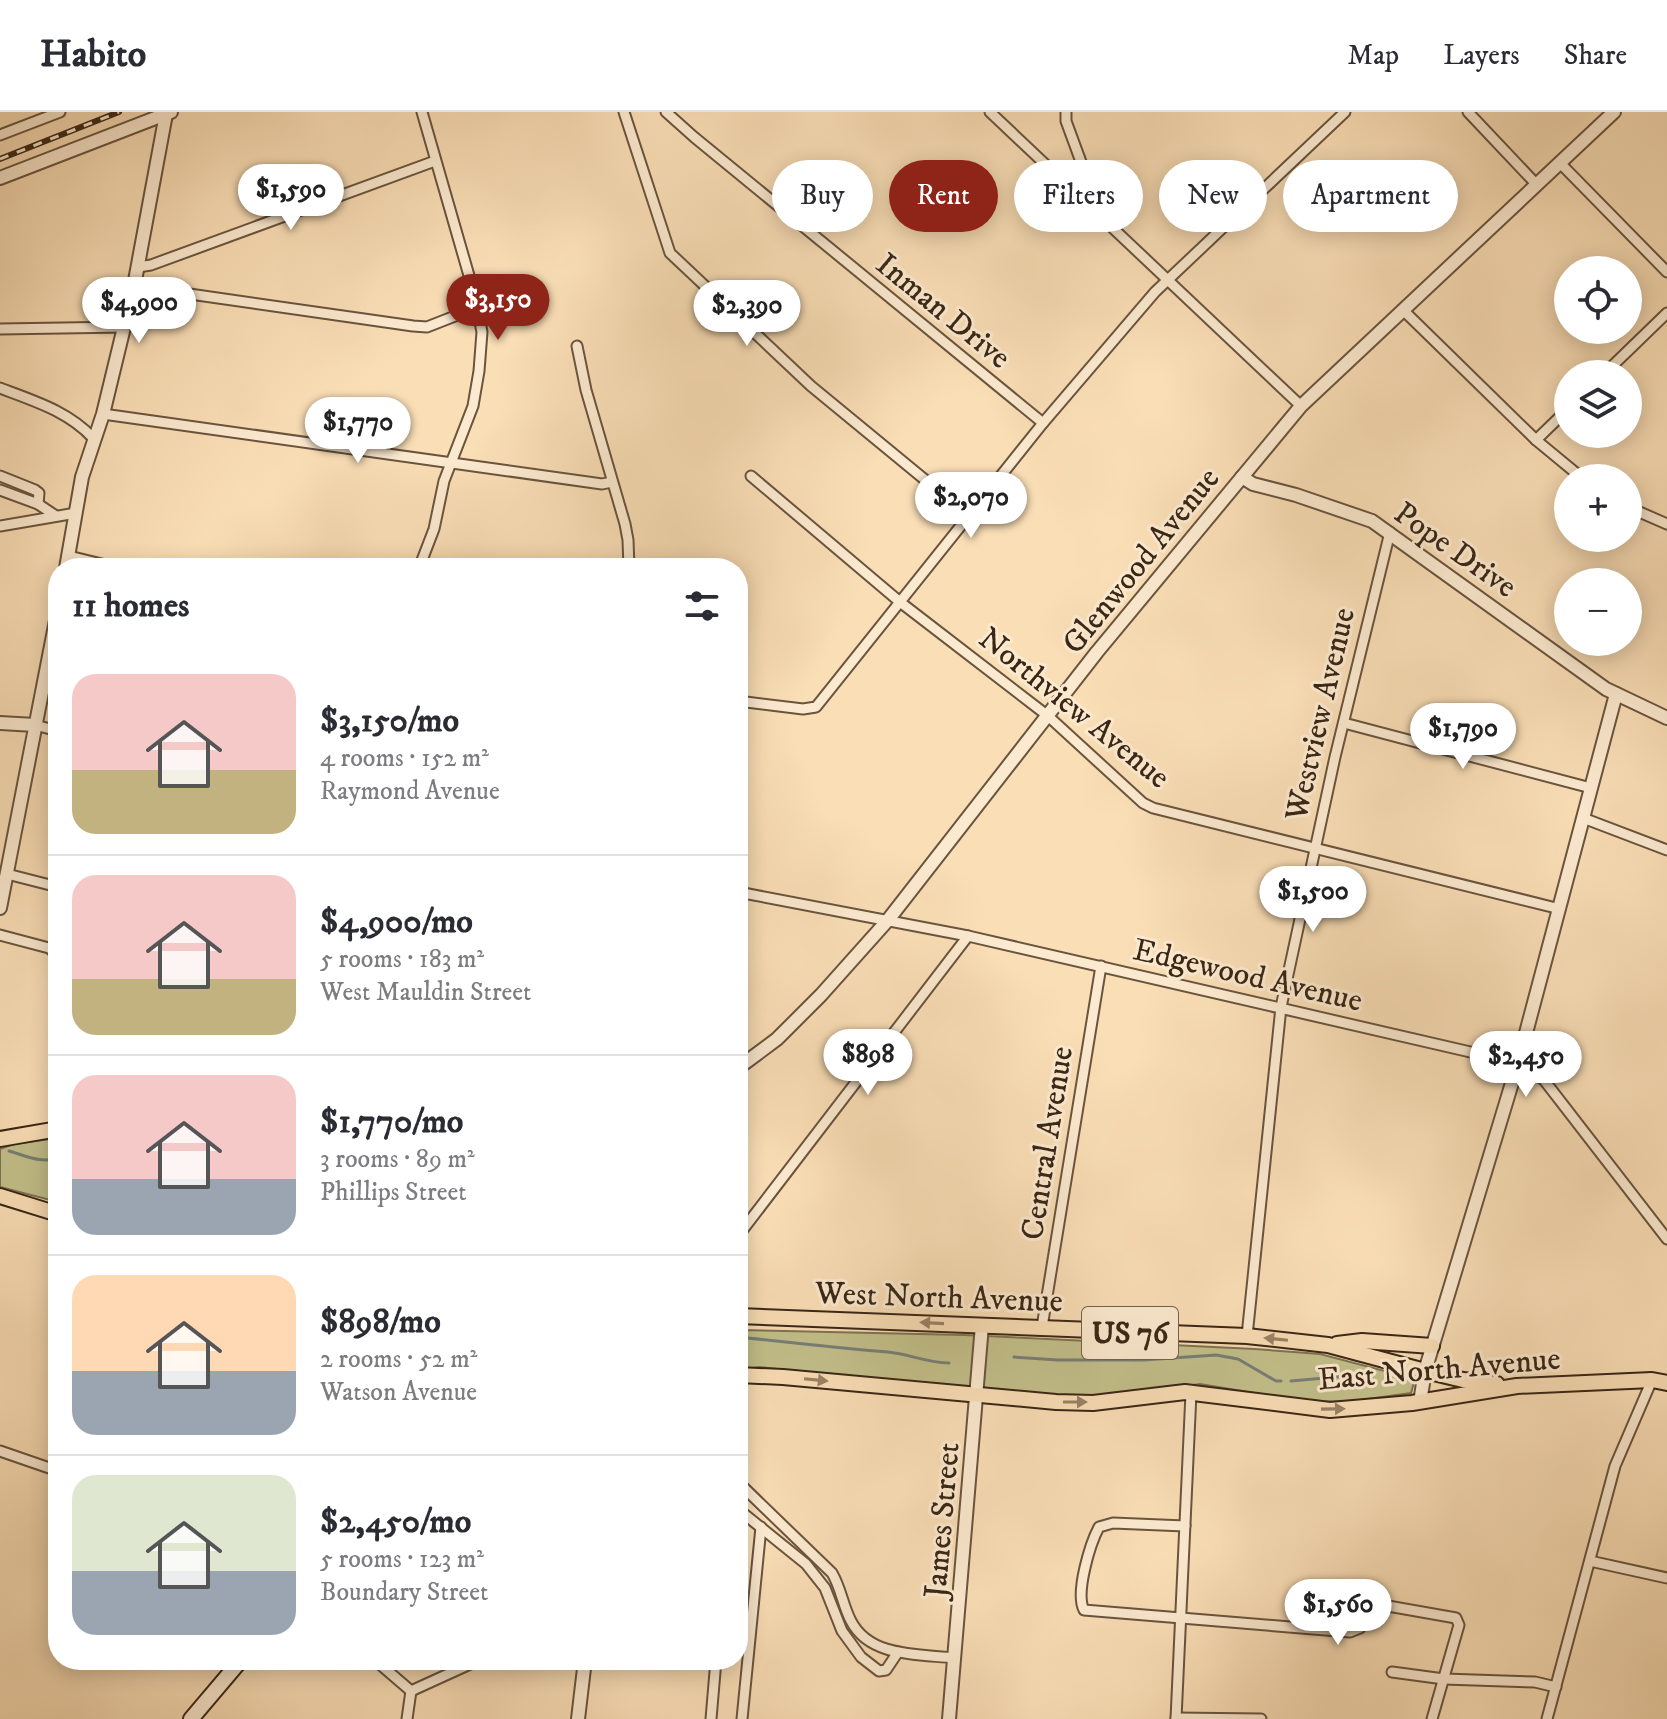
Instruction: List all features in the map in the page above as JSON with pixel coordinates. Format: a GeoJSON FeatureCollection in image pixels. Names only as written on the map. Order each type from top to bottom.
{"type":"FeatureCollection","features":[{"type":"Feature","properties":{"kind":"main road"},"geometry":{"type":"LineString","coordinates":[[0,1139],[48,1131]]}},
{"type":"Feature","properties":{"kind":"main road"},"geometry":{"type":"LineString","coordinates":[[0,1196],[48,1211]]}},
{"type":"Feature","properties":{"kind":"main road","name":"West North Avenue"},"geometry":{"type":"LineString","coordinates":[[748,1316],[1247,1336],[1328,1345],[1463,1380],[1517,1386]]}},
{"type":"Feature","properties":{"kind":"main road"},"geometry":{"type":"LineString","coordinates":[[1328,1345],[1362,1341],[1432,1346]]}},
{"type":"Feature","properties":{"kind":"main road","name":"East North Avenue"},"geometry":{"type":"LineString","coordinates":[[748,1376],[1056,1402],[1093,1403],[1191,1393],[1330,1410],[1420,1402],[1517,1386],[1660,1381]]}},
{"type":"Feature","properties":{"kind":"main road"},"geometry":{"type":"LineString","coordinates":[[191,1719],[233,1670]]}},
{"type":"Feature","properties":{"kind":"street"},"geometry":{"type":"LineString","coordinates":[[0,135],[60,112]]}},
{"type":"Feature","properties":{"kind":"street"},"geometry":{"type":"LineString","coordinates":[[422,112],[478,307],[482,332],[473,406],[444,481],[424,558]]}},
{"type":"Feature","properties":{"kind":"street"},"geometry":{"type":"LineString","coordinates":[[624,112],[670,253],[811,386],[969,516]]}},
{"type":"Feature","properties":{"kind":"street","name":"Inman Drive"},"geometry":{"type":"LineString","coordinates":[[666,112],[1043,423]]}},
{"type":"Feature","properties":{"kind":"street"},"geometry":{"type":"LineString","coordinates":[[990,112],[1041,160]]}},
{"type":"Feature","properties":{"kind":"street"},"geometry":{"type":"LineString","coordinates":[[1066,112],[1066,121],[1080,160]]}},
{"type":"Feature","properties":{"kind":"street"},"geometry":{"type":"LineString","coordinates":[[748,702],[803,709],[816,707],[1043,423],[1167,281],[1345,112]]}},
{"type":"Feature","properties":{"kind":"street"},"geometry":{"type":"LineString","coordinates":[[1468,112],[1537,185]]}},
{"type":"Feature","properties":{"kind":"street","name":"Glenwood Avenue"},"geometry":{"type":"LineString","coordinates":[[748,1061],[777,1039],[821,995],[888,920],[1048,716],[1301,406],[1614,112]]}},
{"type":"Feature","properties":{"kind":"street"},"geometry":{"type":"LineString","coordinates":[[0,178],[169,113]]}},
{"type":"Feature","properties":{"kind":"street"},"geometry":{"type":"LineString","coordinates":[[69,558],[82,477],[103,414],[125,327],[169,113]]}},
{"type":"Feature","properties":{"kind":"street"},"geometry":{"type":"LineString","coordinates":[[138,267],[151,265],[435,161]]}},
{"type":"Feature","properties":{"kind":"street"},"geometry":{"type":"LineString","coordinates":[[1560,163],[1667,272]]}},
{"type":"Feature","properties":{"kind":"street"},"geometry":{"type":"LineString","coordinates":[[1116,232],[1301,406]]}},
{"type":"Feature","properties":{"kind":"street"},"geometry":{"type":"LineString","coordinates":[[134,286],[427,327],[478,307]]}},
{"type":"Feature","properties":{"kind":"street"},"geometry":{"type":"LineString","coordinates":[[1403,310],[1536,440],[1565,464]]}},
{"type":"Feature","properties":{"kind":"street"},"geometry":{"type":"LineString","coordinates":[[1618,360],[1667,313]]}},
{"type":"Feature","properties":{"kind":"street"},"geometry":{"type":"LineString","coordinates":[[0,329],[125,327]]}},
{"type":"Feature","properties":{"kind":"street"},"geometry":{"type":"LineString","coordinates":[[577,346],[586,390],[628,540],[629,558]]}},
{"type":"Feature","properties":{"kind":"street"},"geometry":{"type":"LineString","coordinates":[[0,388],[58,411],[93,438]]}},
{"type":"Feature","properties":{"kind":"street"},"geometry":{"type":"LineString","coordinates":[[103,414],[602,484],[612,482]]}},
{"type":"Feature","properties":{"kind":"street"},"geometry":{"type":"LineString","coordinates":[[1536,440],[1554,423]]}},
{"type":"Feature","properties":{"kind":"street"},"geometry":{"type":"LineString","coordinates":[[0,476],[35,490],[40,498],[38,504]]}},
{"type":"Feature","properties":{"kind":"street","name":"Northview Avenue"},"geometry":{"type":"LineString","coordinates":[[751,476],[900,602],[1048,716],[1143,803],[1560,909]]}},
{"type":"Feature","properties":{"kind":"street","name":"Pope Drive"},"geometry":{"type":"LineString","coordinates":[[1242,477],[1253,484],[1372,521],[1616,694],[1667,718]]}},
{"type":"Feature","properties":{"kind":"street"},"geometry":{"type":"LineString","coordinates":[[0,490],[38,504],[56,516]]}},
{"type":"Feature","properties":{"kind":"street"},"geometry":{"type":"LineString","coordinates":[[0,526],[76,513]]}},
{"type":"Feature","properties":{"kind":"street"},"geometry":{"type":"LineString","coordinates":[[1642,513],[1667,524]]}},
{"type":"Feature","properties":{"kind":"street","name":"Westview Avenue"},"geometry":{"type":"LineString","coordinates":[[1247,1336],[1281,1007],[1314,848],[1390,532]]}},
{"type":"Feature","properties":{"kind":"street"},"geometry":{"type":"LineString","coordinates":[[0,908],[48,660]]}},
{"type":"Feature","properties":{"kind":"street"},"geometry":{"type":"LineString","coordinates":[[1420,1402],[1432,1346],[1518,1063],[1616,694]]}},
{"type":"Feature","properties":{"kind":"street"},"geometry":{"type":"LineString","coordinates":[[0,723],[48,728]]}},
{"type":"Feature","properties":{"kind":"street"},"geometry":{"type":"LineString","coordinates":[[1344,723],[1591,788]]}},
{"type":"Feature","properties":{"kind":"street"},"geometry":{"type":"LineString","coordinates":[[1583,818],[1667,850]]}},
{"type":"Feature","properties":{"kind":"street"},"geometry":{"type":"LineString","coordinates":[[7,874],[48,884]]}},
{"type":"Feature","properties":{"kind":"street","name":"Edgewood Avenue"},"geometry":{"type":"LineString","coordinates":[[748,894],[968,936],[1518,1063],[1544,1080],[1665,1232]]}},
{"type":"Feature","properties":{"kind":"street"},"geometry":{"type":"LineString","coordinates":[[0,935],[48,948]]}},
{"type":"Feature","properties":{"kind":"street"},"geometry":{"type":"LineString","coordinates":[[748,1223],[968,936]]}},
{"type":"Feature","properties":{"kind":"street","name":"Central Avenue"},"geometry":{"type":"LineString","coordinates":[[1042,1327],[1101,966]]}},
{"type":"Feature","properties":{"kind":"street","name":"James Street"},"geometry":{"type":"LineString","coordinates":[[949,1719],[982,1325]]}},
{"type":"Feature","properties":{"kind":"street"},"geometry":{"type":"LineString","coordinates":[[1547,1719],[1615,1466],[1660,1381]]}},
{"type":"Feature","properties":{"kind":"street"},"geometry":{"type":"LineString","coordinates":[[1191,1393],[1176,1718],[1261,1719]]}},
{"type":"Feature","properties":{"kind":"street"},"geometry":{"type":"LineString","coordinates":[[0,1451],[48,1468]]}},
{"type":"Feature","properties":{"kind":"street"},"geometry":{"type":"LineString","coordinates":[[748,1492],[832,1573],[841,1588],[851,1621],[874,1645],[898,1652],[955,1658]]}},
{"type":"Feature","properties":{"kind":"street"},"geometry":{"type":"LineString","coordinates":[[748,1517],[806,1564],[825,1588],[842,1631],[861,1657],[879,1671],[886,1670],[898,1652]]}},
{"type":"Feature","properties":{"kind":"street"},"geometry":{"type":"LineString","coordinates":[[1185,1526],[1113,1523],[1099,1527],[1093,1538],[1080,1602],[1084,1610],[1350,1632],[1360,1628],[1377,1607],[1441,1613],[1456,1618],[1459,1625],[1432,1719]]}},
{"type":"Feature","properties":{"kind":"street"},"geometry":{"type":"LineString","coordinates":[[748,1658],[761,1527]]}},
{"type":"Feature","properties":{"kind":"street"},"geometry":{"type":"LineString","coordinates":[[1590,1561],[1667,1578]]}},
{"type":"Feature","properties":{"kind":"street"},"geometry":{"type":"LineString","coordinates":[[387,1670],[411,1691]]}},
{"type":"Feature","properties":{"kind":"street"},"geometry":{"type":"LineString","coordinates":[[411,1691],[457,1670]]}},
{"type":"Feature","properties":{"kind":"street"},"geometry":{"type":"LineString","coordinates":[[578,1719],[584,1670]]}},
{"type":"Feature","properties":{"kind":"street"},"geometry":{"type":"LineString","coordinates":[[711,1719],[715,1670]]}},
{"type":"Feature","properties":{"kind":"street"},"geometry":{"type":"LineString","coordinates":[[742,1719],[747,1670]]}},
{"type":"Feature","properties":{"kind":"street"},"geometry":{"type":"LineString","coordinates":[[1392,1672],[1444,1679],[1535,1682],[1556,1687]]}},
{"type":"Feature","properties":{"kind":"street"},"geometry":{"type":"LineString","coordinates":[[407,1719],[411,1691]]}},
{"type":"Feature","properties":{"kind":"shaded area"},"geometry":{"type":"Polygon","coordinates":[[[48,1139],[48,1199],[0,1187],[0,1149],[48,1139]]]}},
{"type":"Feature","properties":{"kind":"shaded area"},"geometry":{"type":"Polygon","coordinates":[[[748,1330],[964,1335],[1255,1349],[1320,1354],[1415,1379],[1411,1393],[1353,1401],[1307,1402],[1200,1384],[1091,1399],[960,1389],[759,1367],[748,1369],[748,1330]]]}},
{"type":"Feature","properties":{"kind":"waterway"},"geometry":{"type":"LineString","coordinates":[[9,1151],[48,1159]]}},
{"type":"Feature","properties":{"kind":"waterway"},"geometry":{"type":"LineString","coordinates":[[748,1338],[888,1352],[949,1363]]}},
{"type":"Feature","properties":{"kind":"waterway"},"geometry":{"type":"LineString","coordinates":[[1014,1357],[1144,1360],[1216,1355],[1238,1359],[1281,1381]]}},
{"type":"Feature","properties":{"kind":"waterway"},"geometry":{"type":"LineString","coordinates":[[1291,1381],[1370,1374]]}},
{"type":"Feature","properties":{"kind":"railway"},"geometry":{"type":"LineString","coordinates":[[0,159],[119,112]]}}]}
